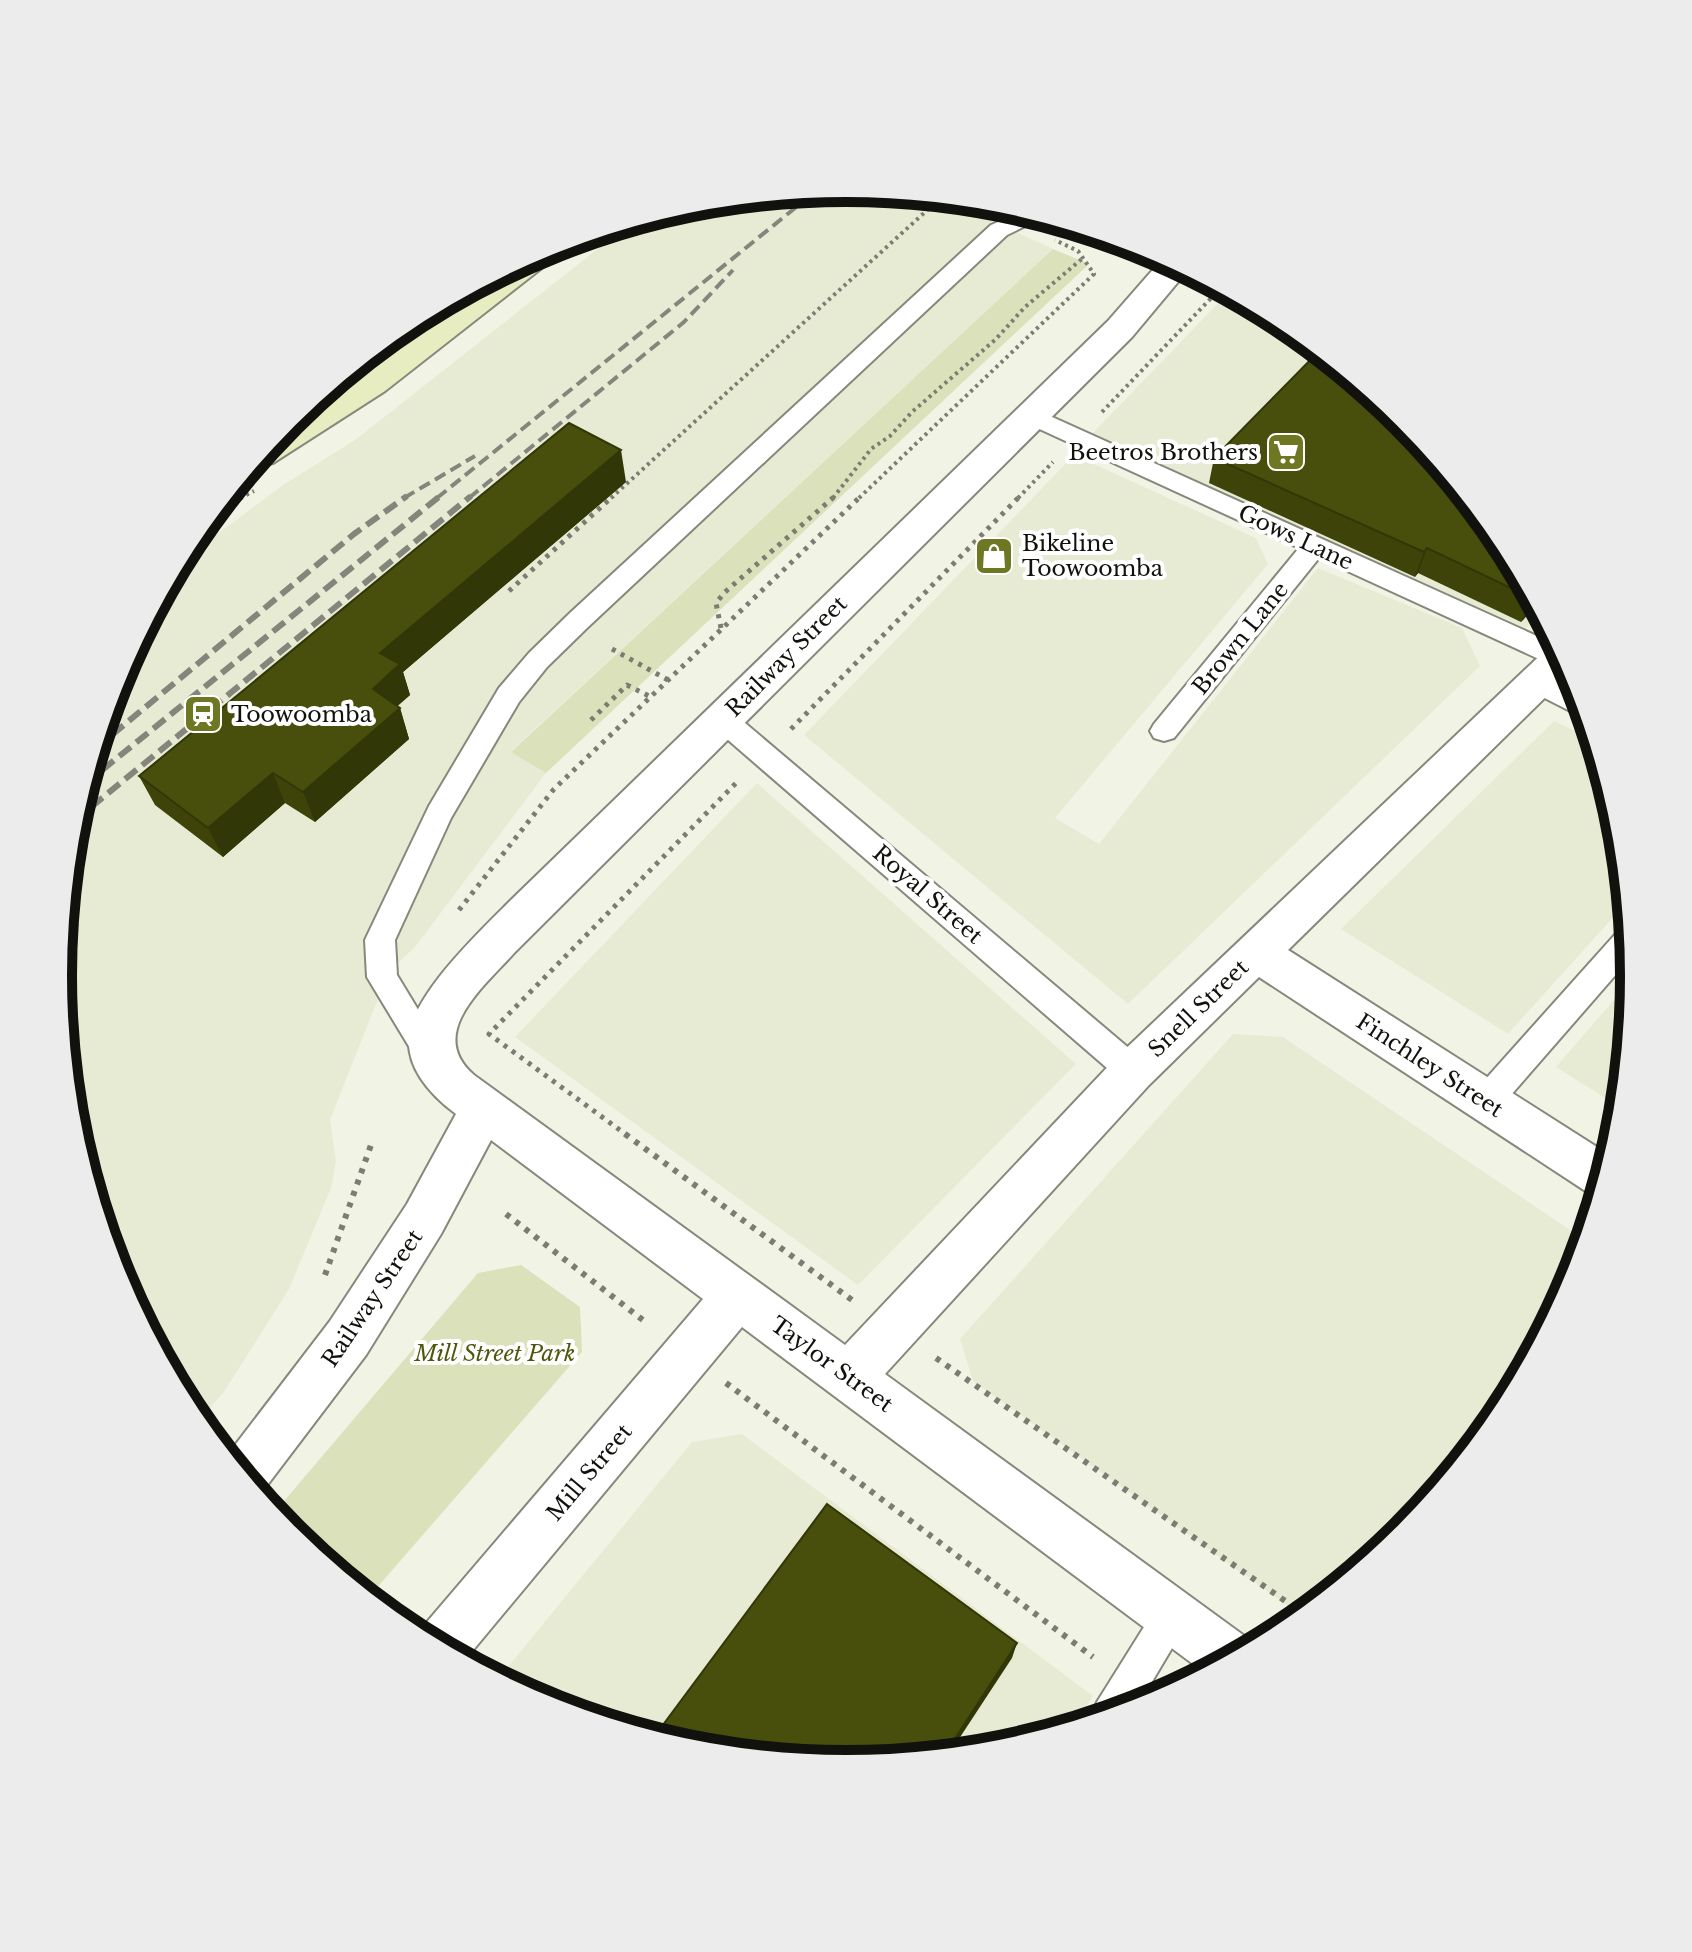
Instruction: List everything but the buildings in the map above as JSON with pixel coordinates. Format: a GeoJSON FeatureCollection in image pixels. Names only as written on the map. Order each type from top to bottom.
{"type":"FeatureCollection","features":[{"type":"Feature","properties":{"kind":"main road"},"geometry":{"type":"LineString","coordinates":[[296,432],[386,373],[502,283]]}},
{"type":"Feature","properties":{"kind":"street","name":"Railway Street"},"geometry":{"type":"LineString","coordinates":[[437,1066],[431,1047],[431,1033],[440,1008],[575,864],[1120,329],[1168,273]]}},
{"type":"Feature","properties":{"kind":"street","name":"Snell Street"},"geometry":{"type":"LineString","coordinates":[[849,1377],[1133,1071],[1554,665]]}},
{"type":"Feature","properties":{"kind":"street","name":"Finchley Street"},"geometry":{"type":"LineString","coordinates":[[1256,952],[1595,1171]]}},
{"type":"Feature","properties":{"kind":"street","name":"Taylor Street"},"geometry":{"type":"LineString","coordinates":[[437,1066],[444,1078],[484,1108],[1222,1652]]}},
{"type":"Feature","properties":{"kind":"street","name":"Railway Street"},"geometry":{"type":"LineString","coordinates":[[250,1468],[348,1338],[424,1219],[484,1108]]}},
{"type":"Feature","properties":{"kind":"street","name":"Mill Street"},"geometry":{"type":"LineString","coordinates":[[448,1639],[738,1295]]}},
{"type":"Feature","properties":{"kind":"lane"},"geometry":{"type":"LineString","coordinates":[[437,1066],[382,977],[380,940],[439,814],[509,695],[538,660],[579,620],[999,230],[1018,222]]}},
{"type":"Feature","properties":{"kind":"lane","name":"Gows Lane"},"geometry":{"type":"LineString","coordinates":[[1030,415],[1315,546],[1554,665]]}},
{"type":"Feature","properties":{"kind":"lane","name":"Brown Lane"},"geometry":{"type":"LineString","coordinates":[[1164,731],[1315,546]]}},
{"type":"Feature","properties":{"kind":"lane","name":"Royal Street"},"geometry":{"type":"LineString","coordinates":[[722,719],[1133,1071]]}},
{"type":"Feature","properties":{"kind":"lane"},"geometry":{"type":"LineString","coordinates":[[1486,1101],[1619,950]]}},
{"type":"Feature","properties":{"kind":"lane"},"geometry":{"type":"LineString","coordinates":[[1120,1699],[1172,1616]]}},
{"type":"Feature","properties":{"kind":"path"},"geometry":{"type":"LineString","coordinates":[[509,591],[930,207]]}},
{"type":"Feature","properties":{"kind":"path"},"geometry":{"type":"LineString","coordinates":[[452,918],[554,789],[1094,274],[1078,251],[1039,227]]}},
{"type":"Feature","properties":{"kind":"path"},"geometry":{"type":"LineString","coordinates":[[722,629],[716,603],[725,592],[841,491],[871,449],[890,436],[912,412],[996,339],[1025,307],[1083,258]]}},
{"type":"Feature","properties":{"kind":"path"},"geometry":{"type":"LineString","coordinates":[[489,1034],[1213,296]]}},
{"type":"Feature","properties":{"kind":"path"},"geometry":{"type":"LineString","coordinates":[[612,649],[668,680]]}},
{"type":"Feature","properties":{"kind":"path"},"geometry":{"type":"LineString","coordinates":[[591,720],[627,685],[651,697]]}},
{"type":"Feature","properties":{"kind":"path"},"geometry":{"type":"LineString","coordinates":[[320,1285],[371,1145]]}},
{"type":"Feature","properties":{"kind":"path"},"geometry":{"type":"LineString","coordinates":[[506,1214],[688,1354],[1120,1700]]}},
{"type":"Feature","properties":{"kind":"shaded area"},"geometry":{"type":"Polygon","coordinates":[[[795,204],[897,204],[976,214],[1053,249],[511,751],[546,773],[415,947],[389,971],[330,1120],[336,1161],[331,1188],[289,1289],[224,1392],[206,1412],[152,1318],[113,1225],[98,1176],[87,1127],[74,1027],[72,976],[79,875],[98,776],[113,727],[152,634],[202,546],[283,485],[355,440],[610,239],[646,228],[695,217],[795,204]]]}},
{"type":"Feature","properties":{"kind":"shaded area","name":"Beetros Brothers"},"geometry":{"type":"Polygon","coordinates":[[[1221,300],[1276,332],[1317,362],[1393,429],[1428,466],[1490,546],[1533,621],[1521,633],[1091,435],[1221,300]]]}},
{"type":"Feature","properties":{"kind":"shaded area"},"geometry":{"type":"Polygon","coordinates":[[[1074,455],[1256,538],[1268,564],[1055,818],[1099,844],[1318,568],[1462,628],[1480,666],[1128,1004],[804,735],[1074,455]]]}},
{"type":"Feature","properties":{"kind":"shaded area"},"geometry":{"type":"Polygon","coordinates":[[[1554,721],[1581,734],[1605,825],[1617,913],[1508,1034],[1341,929],[1554,721]]]}},
{"type":"Feature","properties":{"kind":"shaded area"},"geometry":{"type":"Polygon","coordinates":[[[757,783],[1076,1064],[858,1285],[515,1037],[757,783]]]}},
{"type":"Feature","properties":{"kind":"shaded area"},"geometry":{"type":"Polygon","coordinates":[[[1619,994],[1609,1101],[1556,1067],[1619,994]]]}},
{"type":"Feature","properties":{"kind":"shaded area"},"geometry":{"type":"Polygon","coordinates":[[[1233,1034],[1283,1037],[1576,1234],[1540,1318],[1516,1363],[1460,1447],[1393,1523],[1356,1558],[1292,1609],[973,1381],[960,1339],[1233,1034]]]}},
{"type":"Feature","properties":{"kind":"shaded area"},"geometry":{"type":"Polygon","coordinates":[[[742,1434],[1093,1696],[1082,1713],[997,1735],[947,1743],[846,1750],[795,1748],[695,1735],[646,1724],[597,1709],[505,1670],[692,1442],[742,1434]]]}},
{"type":"Feature","properties":{"kind":"green space"},"geometry":{"type":"Polygon","coordinates":[[[1053,249],[1089,264],[546,773],[511,752],[1053,249]]]}},
{"type":"Feature","properties":{"kind":"green space","name":"Mill Street Park"},"geometry":{"type":"Polygon","coordinates":[[[521,1265],[580,1307],[582,1352],[375,1590],[336,1558],[281,1504],[478,1273],[521,1265]]]}},
{"type":"Feature","properties":{"kind":"railway"},"geometry":{"type":"LineString","coordinates":[[437,498],[800,204]]}},
{"type":"Feature","properties":{"kind":"railway"},"geometry":{"type":"LineString","coordinates":[[469,498],[684,322],[733,270]]}},
{"type":"Feature","properties":{"kind":"railway"},"geometry":{"type":"LineString","coordinates":[[405,497],[475,456]]}},
{"type":"Feature","properties":{"kind":"railway"},"geometry":{"type":"LineString","coordinates":[[99,773],[440,496]]}},
{"type":"Feature","properties":{"kind":"railway"},"geometry":{"type":"LineString","coordinates":[[91,807],[471,496]]}},
{"type":"Feature","properties":{"kind":"railway"},"geometry":{"type":"LineString","coordinates":[[110,736],[354,534],[405,497]]}},
{"type":"Feature","properties":{"kind":"place","name":"Beetros Brothers"},"geometry":{"type":"Point","coordinates":[1286,452]}},
{"type":"Feature","properties":{"kind":"place","name":"Bikeline Toowoomba"},"geometry":{"type":"Point","coordinates":[994,556]}},
{"type":"Feature","properties":{"kind":"place","name":"Toowoomba"},"geometry":{"type":"Point","coordinates":[203,714]}}]}
